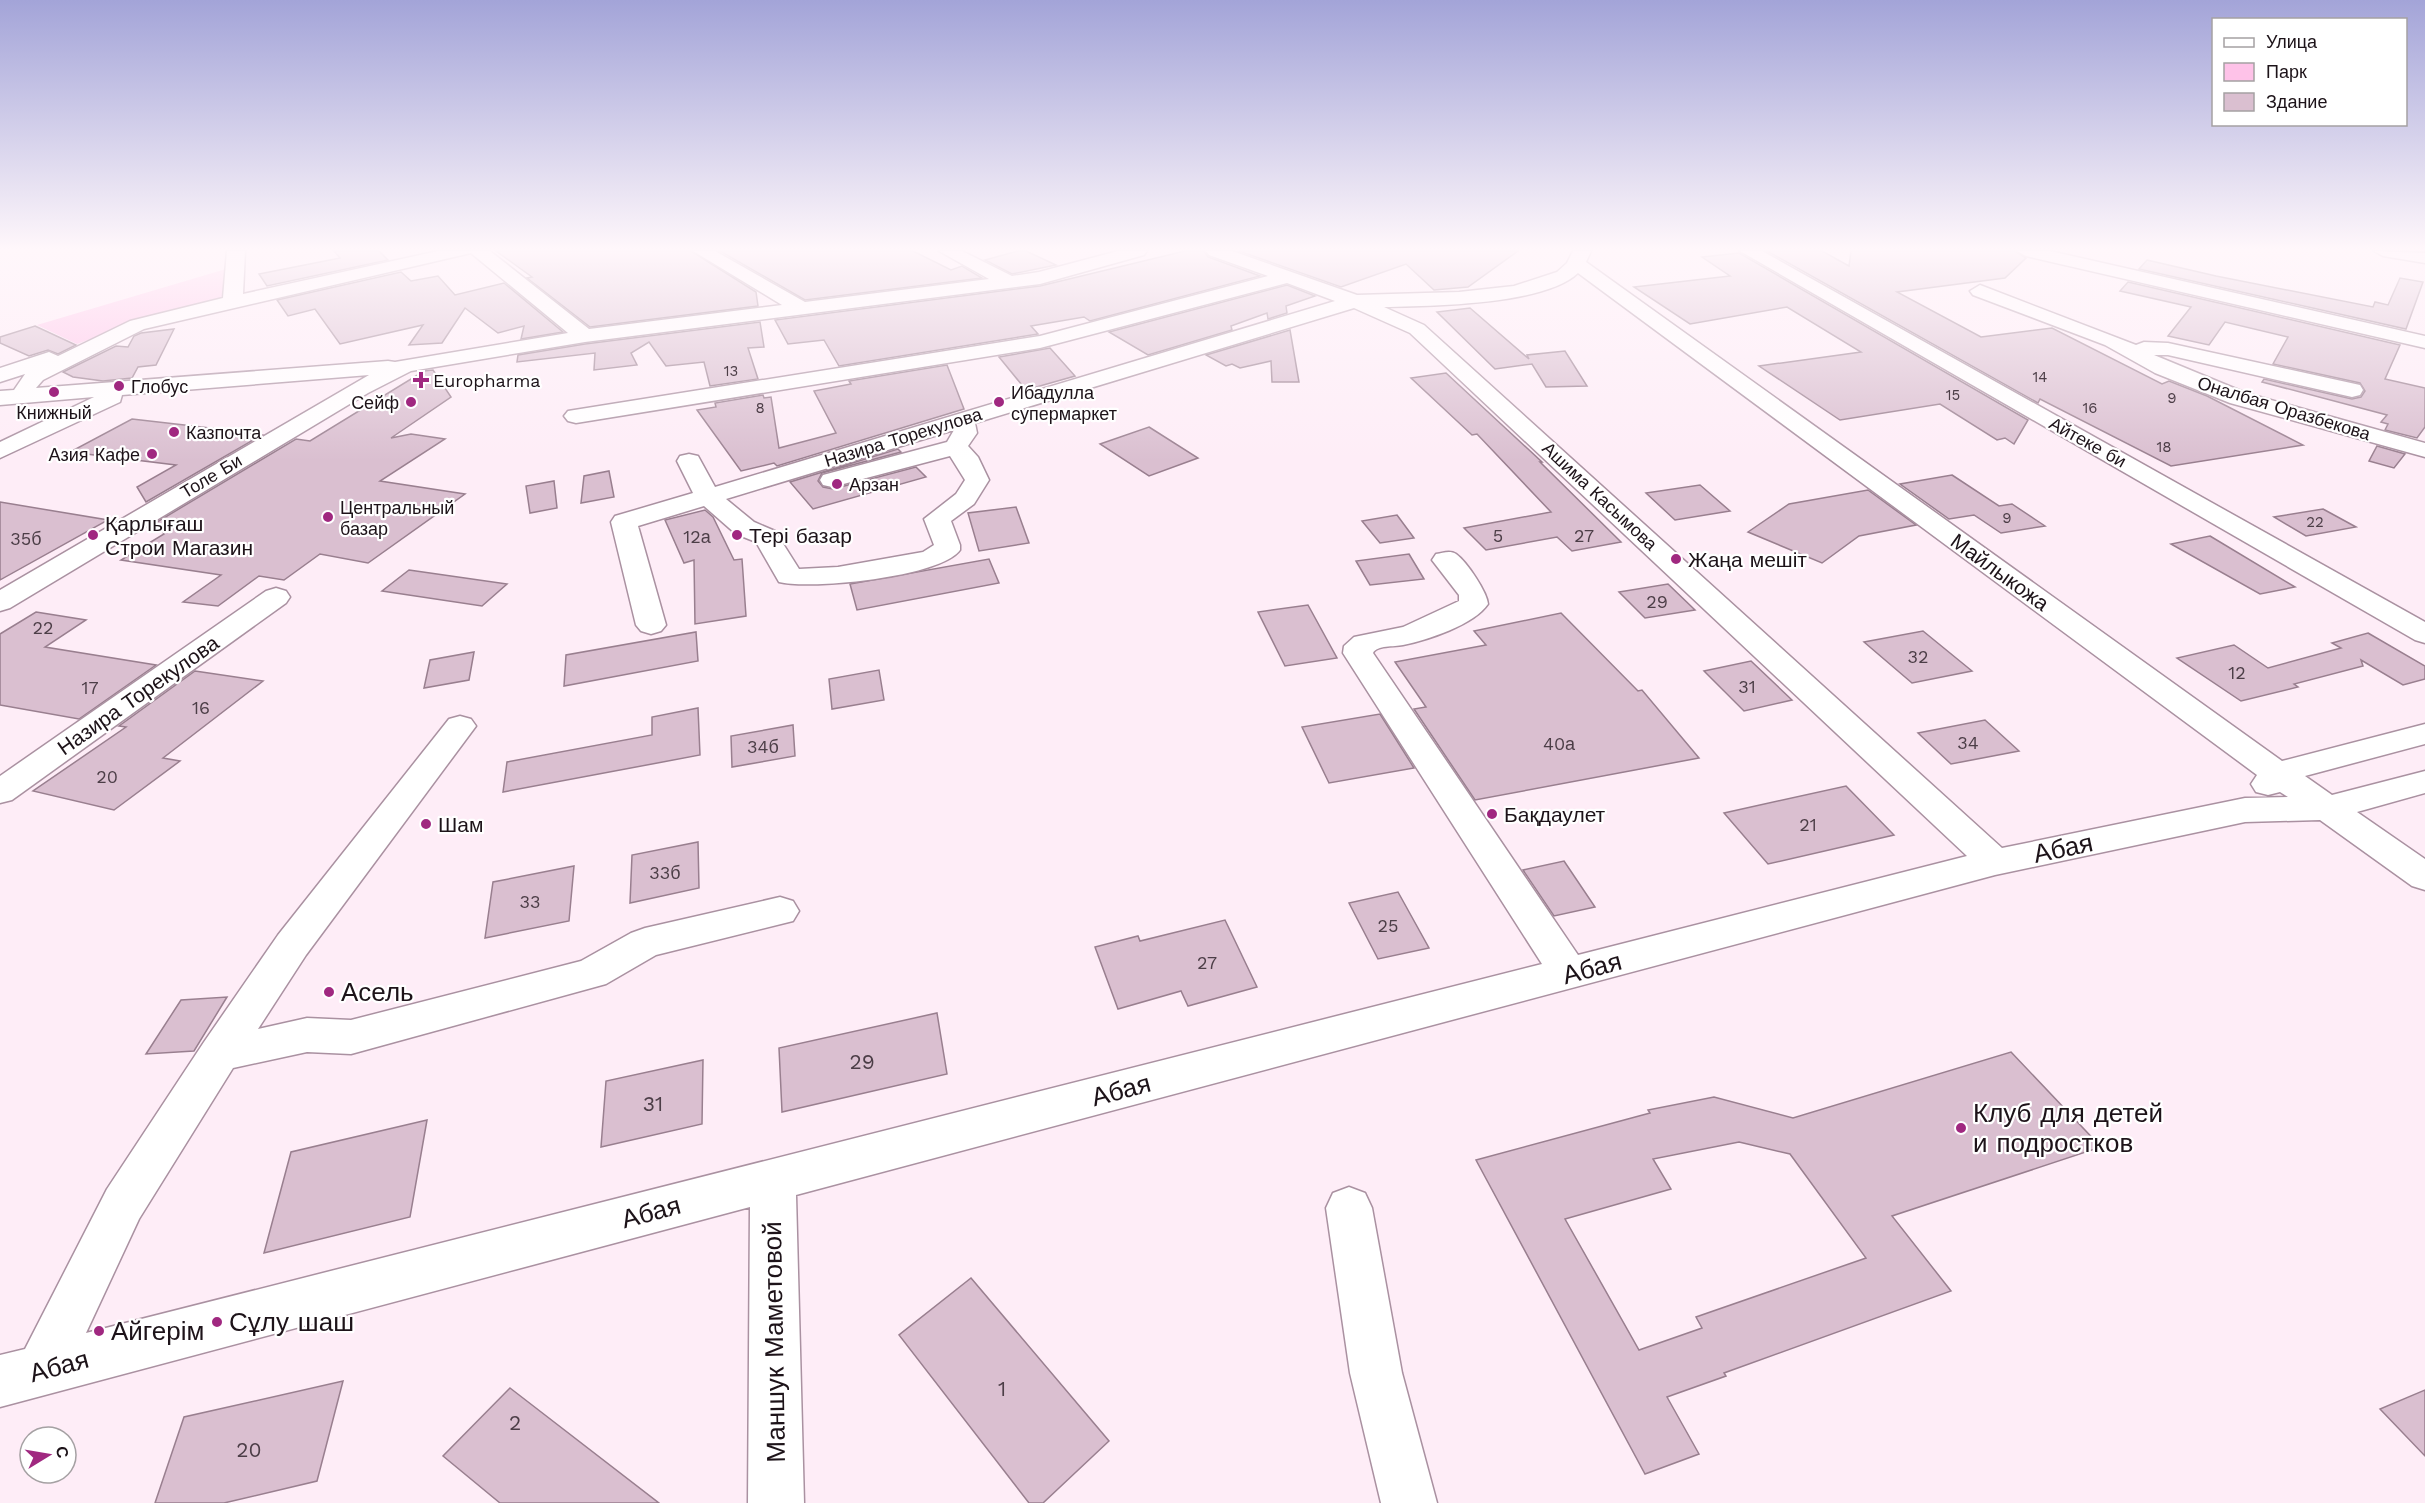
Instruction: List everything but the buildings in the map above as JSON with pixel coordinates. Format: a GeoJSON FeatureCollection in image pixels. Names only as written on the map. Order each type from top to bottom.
{"type":"FeatureCollection","features":[{"type":"Feature","properties":{"kind":"street"},"geometry":{"type":"LineString","coordinates":[[0,375],[150,321]]}},
{"type":"Feature","properties":{"kind":"street"},"geometry":{"type":"LineString","coordinates":[[566,321],[585,336]]}},
{"type":"Feature","properties":{"kind":"street","name":"Толе Би"},"geometry":{"type":"LineString","coordinates":[[0,602],[360,388],[405,366],[585,336],[705,321]]}},
{"type":"Feature","properties":{"kind":"street"},"geometry":{"type":"LineString","coordinates":[[576,416],[1040,342],[1128,321]]}},
{"type":"Feature","properties":{"kind":"street","name":"Назира Торекулова"},"geometry":{"type":"LineString","coordinates":[[651,625],[624,522],[715,503],[959,420],[1288,321]]}},
{"type":"Feature","properties":{"kind":"street","name":"Ашима Касымова"},"geometry":{"type":"LineString","coordinates":[[1400,321],[1417,329],[1436,344],[1995,862]]}},
{"type":"Feature","properties":{"kind":"street","name":"Майлыкожа"},"geometry":{"type":"LineString","coordinates":[[1665,321],[2277,773],[2425,877]]}},
{"type":"Feature","properties":{"kind":"street","name":"Айтеке би"},"geometry":{"type":"LineString","coordinates":[[1873,321],[2425,634]]}},
{"type":"Feature","properties":{"kind":"street","name":"Оналбая Оразбекова"},"geometry":{"type":"LineString","coordinates":[[2060,321],[2112,341],[2163,368],[2238,398],[2425,450]]}},
{"type":"Feature","properties":{"kind":"street"},"geometry":{"type":"LineString","coordinates":[[2334,321],[2425,342]]}},
{"type":"Feature","properties":{"kind":"street"},"geometry":{"type":"LineString","coordinates":[[27,397],[25,388],[35,375],[105,339]]}},
{"type":"Feature","properties":{"kind":"street"},"geometry":{"type":"LineString","coordinates":[[2128,350],[2168,349],[2352,390]]}},
{"type":"Feature","properties":{"kind":"street"},"geometry":{"type":"LineString","coordinates":[[0,398],[405,366]]}},
{"type":"Feature","properties":{"kind":"street"},"geometry":{"type":"LineString","coordinates":[[0,451],[128,389]]}},
{"type":"Feature","properties":{"kind":"street"},"geometry":{"type":"LineString","coordinates":[[715,503],[955,447],[965,433],[966,427],[959,420]]}},
{"type":"Feature","properties":{"kind":"street"},"geometry":{"type":"LineString","coordinates":[[689,461],[715,503],[745,528],[766,537],[789,576],[802,579],[940,556],[947,545],[937,519],[966,498],[977,480],[966,457],[955,447]]}},
{"type":"Feature","properties":{"kind":"street"},"geometry":{"type":"LineString","coordinates":[[1446,560],[1473,594],[1474,604],[1461,613],[1403,636],[1365,641],[1359,646],[1358,653],[1569,974]]}},
{"type":"Feature","properties":{"kind":"street","name":"Назира Торекулова"},"geometry":{"type":"LineString","coordinates":[[0,792],[276,597]]}},
{"type":"Feature","properties":{"kind":"street"},"geometry":{"type":"LineString","coordinates":[[42,1370],[123,1204],[219,1054],[292,945],[460,726]]}},
{"type":"Feature","properties":{"kind":"street"},"geometry":{"type":"LineString","coordinates":[[2245,810],[2277,773],[2425,734]]}},
{"type":"Feature","properties":{"kind":"street","name":"Абая"},"geometry":{"type":"LineString","coordinates":[[0,1381],[1995,862],[2245,810],[2327,808],[2425,782]]}},
{"type":"Feature","properties":{"kind":"street"},"geometry":{"type":"LineString","coordinates":[[219,1054],[308,1035],[351,1037],[592,973],[645,944],[780,911]]}},
{"type":"Feature","properties":{"kind":"street","name":"Маншук Маметовой"},"geometry":{"type":"LineString","coordinates":[[772,1180],[776,1503]]}},
{"type":"Feature","properties":{"kind":"street"},"geometry":{"type":"LineString","coordinates":[[1349,1208],[1376,1373],[1408,1503]]}},
{"type":"Feature","properties":{"kind":"green space"},"geometry":{"type":"Polygon","coordinates":[[[50,321],[138,321],[77,344],[37,325],[50,321]]]}},
{"type":"Feature","properties":{"kind":"place","name":"Europharma"},"geometry":{"type":"Point","coordinates":[421,380]}},
{"type":"Feature","properties":{"kind":"place","name":"Глобус"},"geometry":{"type":"Point","coordinates":[119,386]}},
{"type":"Feature","properties":{"kind":"place","name":"Книжный"},"geometry":{"type":"Point","coordinates":[54,392]}},
{"type":"Feature","properties":{"kind":"place","name":"Сейф"},"geometry":{"type":"Point","coordinates":[411,402]}},
{"type":"Feature","properties":{"kind":"place","name":"Ибадулла супермаркет"},"geometry":{"type":"Point","coordinates":[999,402]}},
{"type":"Feature","properties":{"kind":"place","name":"Казпочта"},"geometry":{"type":"Point","coordinates":[174,432]}},
{"type":"Feature","properties":{"kind":"place","name":"Азия Кафе"},"geometry":{"type":"Point","coordinates":[152,454]}},
{"type":"Feature","properties":{"kind":"place","name":"Арзан"},"geometry":{"type":"Point","coordinates":[837,484]}},
{"type":"Feature","properties":{"kind":"place","name":"Центральный базар"},"geometry":{"type":"Point","coordinates":[328,517]}},
{"type":"Feature","properties":{"kind":"place","name":"Қарлығаш Строи Магазин"},"geometry":{"type":"Point","coordinates":[93,535]}},
{"type":"Feature","properties":{"kind":"place","name":"Тері базар"},"geometry":{"type":"Point","coordinates":[737,535]}},
{"type":"Feature","properties":{"kind":"place","name":"Жаңа мешіт"},"geometry":{"type":"Point","coordinates":[1676,559]}},
{"type":"Feature","properties":{"kind":"place","name":"Бақдаулет"},"geometry":{"type":"Point","coordinates":[1492,814]}},
{"type":"Feature","properties":{"kind":"place","name":"Шам"},"geometry":{"type":"Point","coordinates":[426,824]}},
{"type":"Feature","properties":{"kind":"place","name":"Асель"},"geometry":{"type":"Point","coordinates":[329,992]}},
{"type":"Feature","properties":{"kind":"place","name":"Клуб для детей и подростков"},"geometry":{"type":"Point","coordinates":[1961,1128]}},
{"type":"Feature","properties":{"kind":"place","name":"Сұлу шаш"},"geometry":{"type":"Point","coordinates":[217,1322]}},
{"type":"Feature","properties":{"kind":"place","name":"Айгерім"},"geometry":{"type":"Point","coordinates":[99,1331]}}]}
